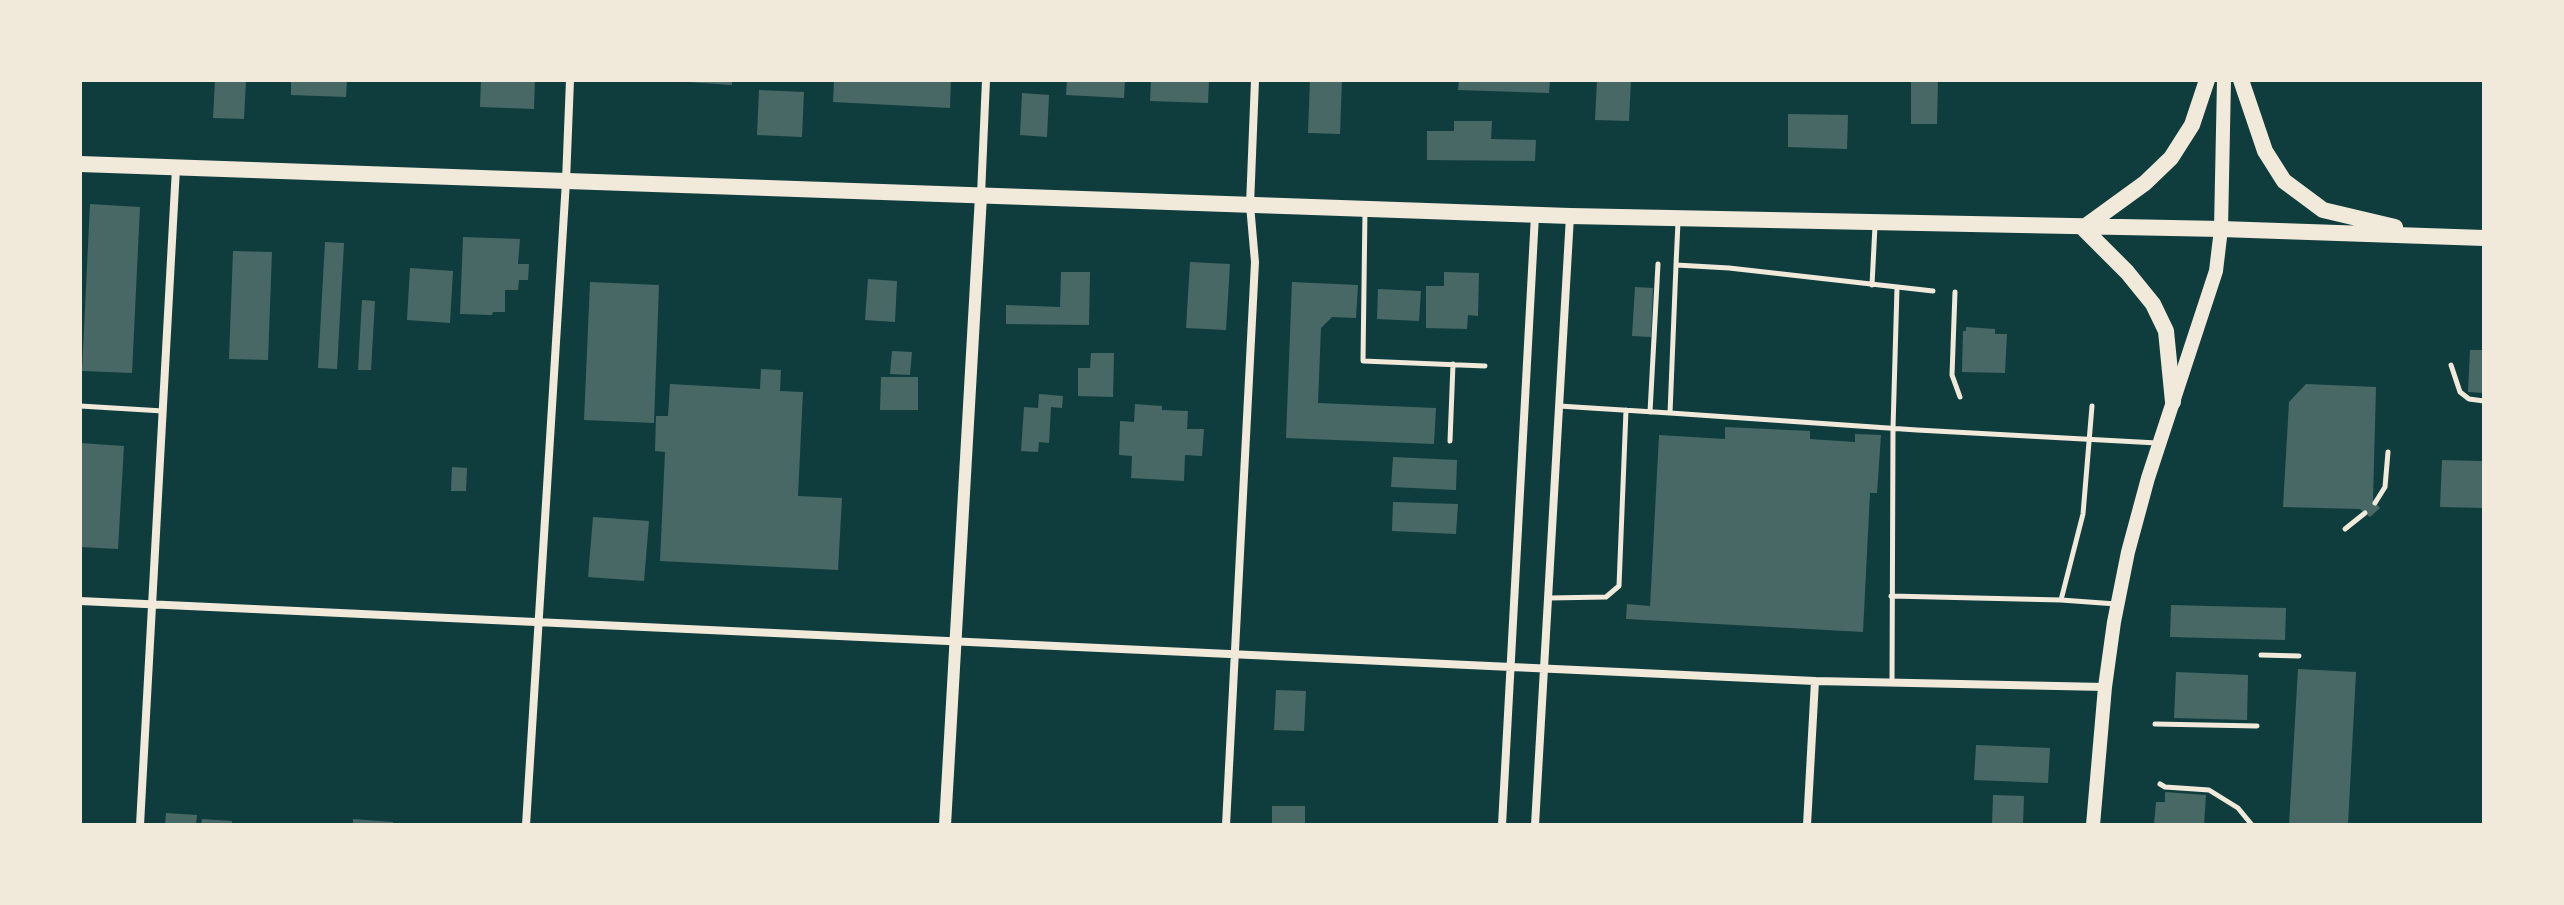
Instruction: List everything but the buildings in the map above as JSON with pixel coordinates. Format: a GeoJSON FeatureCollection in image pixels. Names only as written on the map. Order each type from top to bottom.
{"type":"FeatureCollection","features":[{"type":"Feature","properties":{"kind":"main road"},"geometry":{"type":"LineString","coordinates":[[2083,228],[2145,183],[2171,158],[2192,125],[2207,80]]}},
{"type":"Feature","properties":{"kind":"main road"},"geometry":{"type":"LineString","coordinates":[[2093,825],[2105,687],[2128,552],[2159,443],[2216,271],[2221,229],[2224,80]]}},
{"type":"Feature","properties":{"kind":"main road"},"geometry":{"type":"LineString","coordinates":[[2241,80],[2265,151],[2284,181],[2323,210],[2431,236]]}},
{"type":"Feature","properties":{"kind":"main road"},"geometry":{"type":"LineString","coordinates":[[80,164],[1535,215],[2221,229],[2484,238]]}},
{"type":"Feature","properties":{"kind":"main road"},"geometry":{"type":"LineString","coordinates":[[2083,228],[2127,272],[2153,304],[2166,331],[2173,402]]}},
{"type":"Feature","properties":{"kind":"street"},"geometry":{"type":"LineString","coordinates":[[526,825],[570,80]]}},
{"type":"Feature","properties":{"kind":"street"},"geometry":{"type":"LineString","coordinates":[[945,825],[986,80]]}},
{"type":"Feature","properties":{"kind":"street"},"geometry":{"type":"LineString","coordinates":[[1226,825],[1255,262],[1250,205],[1255,80]]}},
{"type":"Feature","properties":{"kind":"street"},"geometry":{"type":"LineString","coordinates":[[140,825],[176,167]]}},
{"type":"Feature","properties":{"kind":"street"},"geometry":{"type":"LineString","coordinates":[[1502,825],[1535,215]]}},
{"type":"Feature","properties":{"kind":"street"},"geometry":{"type":"LineString","coordinates":[[1535,825],[1570,216]]}},
{"type":"Feature","properties":{"kind":"street"},"geometry":{"type":"LineString","coordinates":[[80,601],[1815,681],[2105,687]]}},
{"type":"Feature","properties":{"kind":"street"},"geometry":{"type":"LineString","coordinates":[[1807,825],[1815,681]]}},
{"type":"Feature","properties":{"kind":"lane"},"geometry":{"type":"LineString","coordinates":[[1365,209],[1363,361],[1485,366]]}},
{"type":"Feature","properties":{"kind":"lane"},"geometry":{"type":"LineString","coordinates":[[1670,413],[1678,218]]}},
{"type":"Feature","properties":{"kind":"lane"},"geometry":{"type":"LineString","coordinates":[[1872,285],[1875,223]]}},
{"type":"Feature","properties":{"kind":"lane"},"geometry":{"type":"LineString","coordinates":[[1650,412],[1658,264]]}},
{"type":"Feature","properties":{"kind":"lane"},"geometry":{"type":"LineString","coordinates":[[1676,265],[1933,291]]}},
{"type":"Feature","properties":{"kind":"lane"},"geometry":{"type":"LineString","coordinates":[[1892,682],[1897,288]]}},
{"type":"Feature","properties":{"kind":"lane"},"geometry":{"type":"LineString","coordinates":[[1955,292],[1952,375],[1960,397]]}},
{"type":"Feature","properties":{"kind":"lane"},"geometry":{"type":"LineString","coordinates":[[1450,441],[1453,364]]}},
{"type":"Feature","properties":{"kind":"lane"},"geometry":{"type":"LineString","coordinates":[[2451,365],[2460,392],[2469,399],[2484,401]]}},
{"type":"Feature","properties":{"kind":"lane"},"geometry":{"type":"LineString","coordinates":[[80,406],[163,411]]}},
{"type":"Feature","properties":{"kind":"lane"},"geometry":{"type":"LineString","coordinates":[[1558,406],[2159,443]]}},
{"type":"Feature","properties":{"kind":"lane"},"geometry":{"type":"LineString","coordinates":[[2061,600],[2082,522],[2092,406]]}},
{"type":"Feature","properties":{"kind":"lane"},"geometry":{"type":"LineString","coordinates":[[1547,598],[1606,597],[1619,586],[1626,410]]}},
{"type":"Feature","properties":{"kind":"lane"},"geometry":{"type":"LineString","coordinates":[[2375,503],[2385,487],[2388,452]]}},
{"type":"Feature","properties":{"kind":"lane"},"geometry":{"type":"LineString","coordinates":[[2345,529],[2365,513]]}},
{"type":"Feature","properties":{"kind":"lane"},"geometry":{"type":"LineString","coordinates":[[1891,596],[2117,604]]}},
{"type":"Feature","properties":{"kind":"lane"},"geometry":{"type":"LineString","coordinates":[[2261,655],[2299,656]]}},
{"type":"Feature","properties":{"kind":"lane"},"geometry":{"type":"LineString","coordinates":[[2155,724],[2257,726]]}},
{"type":"Feature","properties":{"kind":"lane"},"geometry":{"type":"LineString","coordinates":[[2160,784],[2209,790],[2238,808],[2252,825]]}}]}
